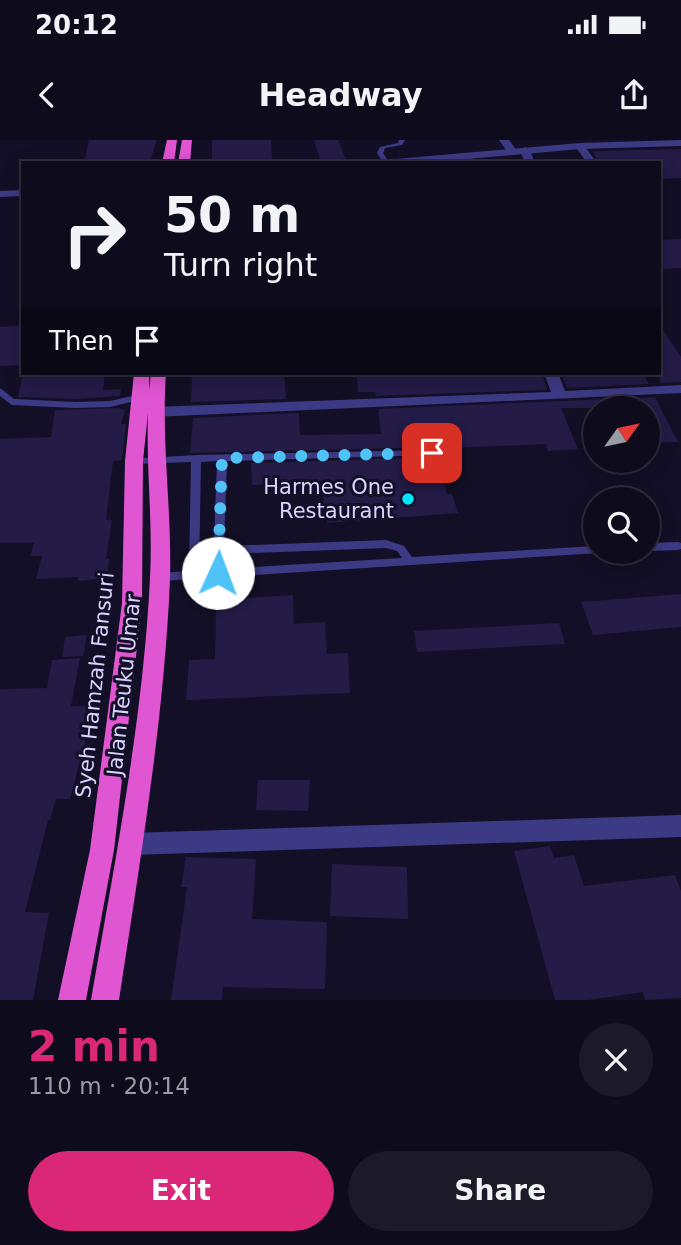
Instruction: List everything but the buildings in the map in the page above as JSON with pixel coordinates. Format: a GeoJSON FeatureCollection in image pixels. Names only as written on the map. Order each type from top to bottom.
{"type":"FeatureCollection","features":[{"type":"Feature","properties":{"kind":"highway"},"geometry":{"type":"LineString","coordinates":[[168,161],[172,140]]}},
{"type":"Feature","properties":{"kind":"highway"},"geometry":{"type":"LineString","coordinates":[[184,161],[187,140]]}},
{"type":"Feature","properties":{"kind":"highway","name":"Syeh Hamzah Fansuri"},"geometry":{"type":"LineString","coordinates":[[72,1000],[102,850],[132,603],[147,405],[142,375]]}},
{"type":"Feature","properties":{"kind":"highway"},"geometry":{"type":"LineString","coordinates":[[147,405],[157,375]]}},
{"type":"Feature","properties":{"kind":"highway","name":"Jalan Teuku Umar"},"geometry":{"type":"LineString","coordinates":[[104,1000],[150,700],[160,577],[144,461]]}},
{"type":"Feature","properties":{"kind":"street"},"geometry":{"type":"LineString","coordinates":[[504,140],[512,151]]}},
{"type":"Feature","properties":{"kind":"street"},"geometry":{"type":"LineString","coordinates":[[406,161],[580,146],[681,143]]}},
{"type":"Feature","properties":{"kind":"street"},"geometry":{"type":"LineString","coordinates":[[580,146],[591,161]]}},
{"type":"Feature","properties":{"kind":"street"},"geometry":{"type":"LineString","coordinates":[[525,150],[529,161]]}},
{"type":"Feature","properties":{"kind":"street"},"geometry":{"type":"LineString","coordinates":[[0,194],[21,193]]}},
{"type":"Feature","properties":{"kind":"street"},"geometry":{"type":"LineString","coordinates":[[552,375],[560,396]]}},
{"type":"Feature","properties":{"kind":"street"},"geometry":{"type":"LineString","coordinates":[[147,405],[560,396],[681,389]]}},
{"type":"Feature","properties":{"kind":"street"},"geometry":{"type":"LineString","coordinates":[[130,844],[681,826]]}},
{"type":"Feature","properties":{"kind":"lane"},"geometry":{"type":"LineString","coordinates":[[384,161],[380,153],[383,148],[400,144],[402,140]]}},
{"type":"Feature","properties":{"kind":"lane"},"geometry":{"type":"LineString","coordinates":[[0,391],[12,402],[147,405]]}},
{"type":"Feature","properties":{"kind":"lane"},"geometry":{"type":"LineString","coordinates":[[144,461],[432,453]]}},
{"type":"Feature","properties":{"kind":"lane"},"geometry":{"type":"LineString","coordinates":[[194,574],[196,458]]}},
{"type":"Feature","properties":{"kind":"lane"},"geometry":{"type":"LineString","coordinates":[[218,573],[222,458]]}},
{"type":"Feature","properties":{"kind":"lane"},"geometry":{"type":"LineString","coordinates":[[219,551],[386,544],[401,549],[406,553],[408,561]]}},
{"type":"Feature","properties":{"kind":"lane"},"geometry":{"type":"LineString","coordinates":[[660,547],[678,546]]}},
{"type":"Feature","properties":{"kind":"lane"},"geometry":{"type":"LineString","coordinates":[[160,577],[583,552]]}},
{"type":"Feature","properties":{"kind":"place","name":"Harmes One Restaurant"},"geometry":{"type":"Point","coordinates":[408,499]}},
{"type":"Feature","properties":{"kind":"route"},"geometry":{"type":"LineString","coordinates":[[218,573],[222,458],[432,453]]}}]}
